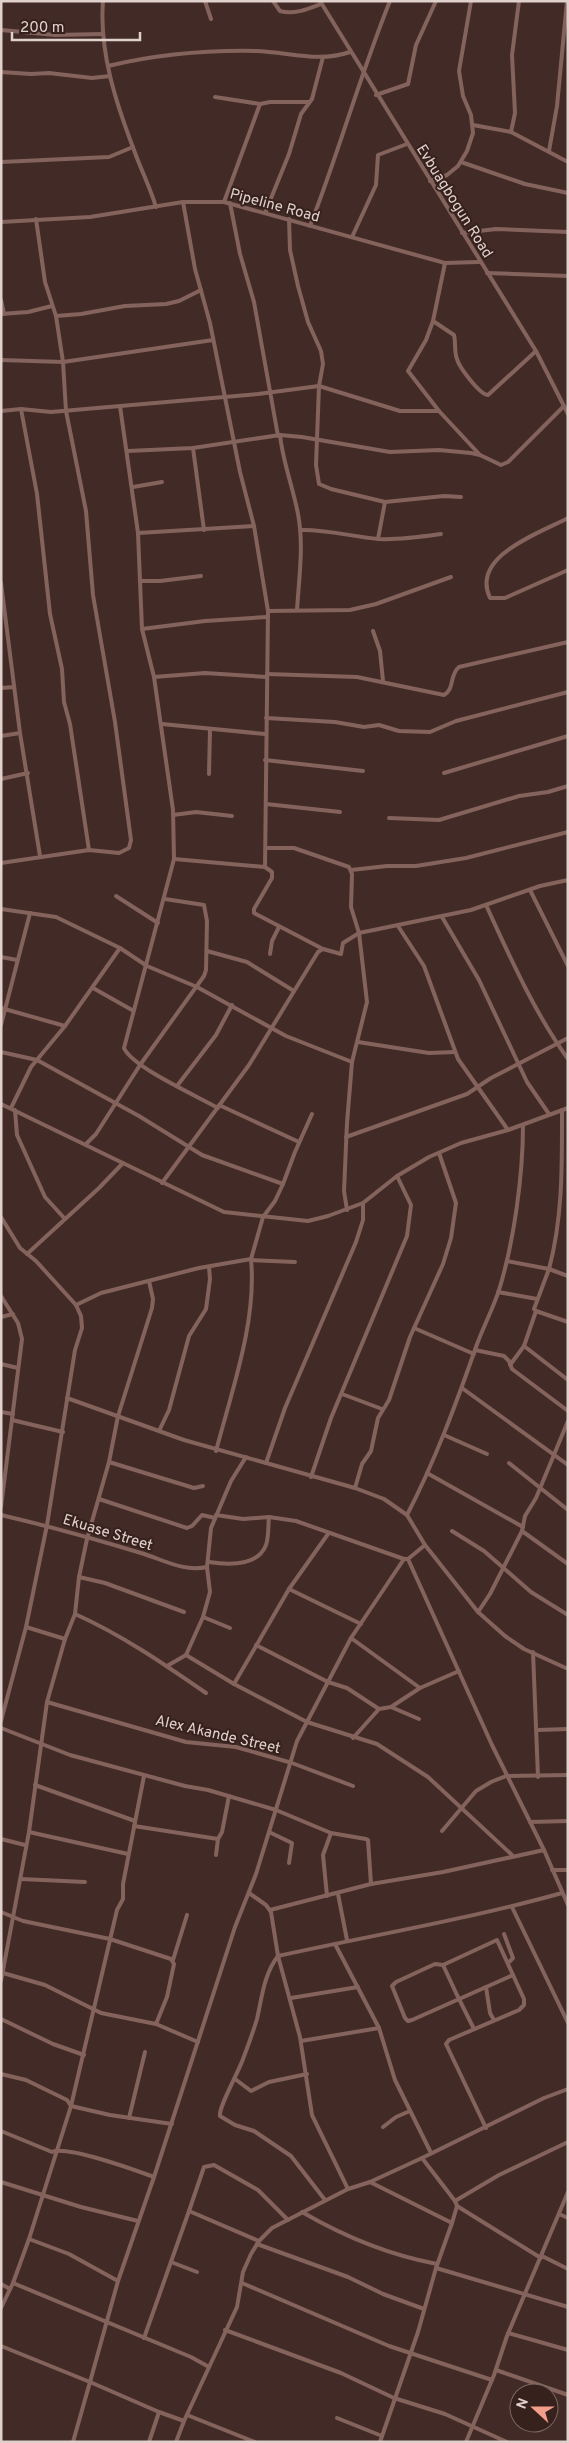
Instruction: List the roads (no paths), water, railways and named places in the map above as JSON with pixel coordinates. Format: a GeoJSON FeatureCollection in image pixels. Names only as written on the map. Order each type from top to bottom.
{"type":"FeatureCollection","features":[{"type":"Feature","properties":{"kind":"street"},"geometry":{"type":"LineString","coordinates":[[103,1],[103,34],[110,76],[133,148],[156,207]]}},
{"type":"Feature","properties":{"kind":"street"},"geometry":{"type":"LineString","coordinates":[[205,1],[211,19]]}},
{"type":"Feature","properties":{"kind":"street"},"geometry":{"type":"LineString","coordinates":[[274,1],[280,11],[285,12],[306,10],[320,3]]}},
{"type":"Feature","properties":{"kind":"street"},"geometry":{"type":"LineString","coordinates":[[310,226],[390,1]]}},
{"type":"Feature","properties":{"kind":"street"},"geometry":{"type":"LineString","coordinates":[[376,95],[408,84],[416,45],[436,1]]}},
{"type":"Feature","properties":{"kind":"street"},"geometry":{"type":"LineString","coordinates":[[430,181],[453,171],[461,162],[473,132],[473,125],[461,89],[459,71],[467,35],[470,3],[464,1]]}},
{"type":"Feature","properties":{"kind":"street"},"geometry":{"type":"LineString","coordinates":[[510,132],[515,113],[512,55],[519,1]]}},
{"type":"Feature","properties":{"kind":"street"},"geometry":{"type":"LineString","coordinates":[[549,151],[557,106],[567,1]]}},
{"type":"Feature","properties":{"kind":"street","name":"Evbuagbogun Road"},"geometry":{"type":"LineString","coordinates":[[320,3],[536,351],[563,407],[568,413]]}},
{"type":"Feature","properties":{"kind":"street"},"geometry":{"type":"LineString","coordinates":[[1,30],[55,35],[103,34]]}},
{"type":"Feature","properties":{"kind":"street"},"geometry":{"type":"LineString","coordinates":[[108,66],[146,57],[248,51],[274,51],[300,57],[323,57],[350,52]]}},
{"type":"Feature","properties":{"kind":"street"},"geometry":{"type":"LineString","coordinates":[[264,212],[289,154],[303,110],[310,102],[317,86],[323,57]]}},
{"type":"Feature","properties":{"kind":"street"},"geometry":{"type":"LineString","coordinates":[[1,72],[49,73],[92,78],[110,76]]}},
{"type":"Feature","properties":{"kind":"street"},"geometry":{"type":"LineString","coordinates":[[215,97],[260,104],[310,102]]}},
{"type":"Feature","properties":{"kind":"street"},"geometry":{"type":"LineString","coordinates":[[299,101],[303,110]]}},
{"type":"Feature","properties":{"kind":"street"},"geometry":{"type":"LineString","coordinates":[[224,202],[260,104]]}},
{"type":"Feature","properties":{"kind":"street"},"geometry":{"type":"LineString","coordinates":[[473,125],[510,132],[568,162]]}},
{"type":"Feature","properties":{"kind":"street"},"geometry":{"type":"LineString","coordinates":[[352,237],[376,185],[378,155],[407,144]]}},
{"type":"Feature","properties":{"kind":"street"},"geometry":{"type":"LineString","coordinates":[[1,162],[109,157],[133,148]]}},
{"type":"Feature","properties":{"kind":"street"},"geometry":{"type":"LineString","coordinates":[[461,162],[525,184],[568,193]]}},
{"type":"Feature","properties":{"kind":"street"},"geometry":{"type":"LineString","coordinates":[[183,202],[190,243],[254,526],[268,611],[265,734],[265,867]]}},
{"type":"Feature","properties":{"kind":"street","name":"Pipeline Road"},"geometry":{"type":"LineString","coordinates":[[1,222],[90,217],[183,202],[224,202],[446,263],[480,262]]}},
{"type":"Feature","properties":{"kind":"street"},"geometry":{"type":"LineString","coordinates":[[230,203],[243,267],[254,302],[283,464],[294,496],[300,530],[297,610]]}},
{"type":"Feature","properties":{"kind":"street"},"geometry":{"type":"LineString","coordinates":[[288,219],[290,250],[298,286],[308,322],[321,351],[323,373],[319,386],[316,475],[321,486],[385,502],[444,496],[461,497]]}},
{"type":"Feature","properties":{"kind":"street"},"geometry":{"type":"LineString","coordinates":[[1,863],[89,850],[125,851],[129,848],[131,840],[115,722],[93,595],[86,511],[66,411],[63,362],[56,316],[45,282],[36,220]]}},
{"type":"Feature","properties":{"kind":"street"},"geometry":{"type":"LineString","coordinates":[[462,233],[496,229],[568,232]]}},
{"type":"Feature","properties":{"kind":"street"},"geometry":{"type":"LineString","coordinates":[[446,263],[433,321],[426,340],[408,371],[439,411],[480,454],[496,464],[504,465],[563,407]]}},
{"type":"Feature","properties":{"kind":"street"},"geometry":{"type":"LineString","coordinates":[[487,273],[568,276]]}},
{"type":"Feature","properties":{"kind":"street"},"geometry":{"type":"LineString","coordinates":[[56,316],[81,314],[125,306],[166,304],[178,301],[201,290]]}},
{"type":"Feature","properties":{"kind":"street"},"geometry":{"type":"LineString","coordinates":[[1,300],[2,314],[28,312],[52,306]]}},
{"type":"Feature","properties":{"kind":"street"},"geometry":{"type":"LineString","coordinates":[[433,321],[450,330],[454,335],[457,361],[476,387],[486,396],[536,351]]}},
{"type":"Feature","properties":{"kind":"street"},"geometry":{"type":"LineString","coordinates":[[1,360],[63,362],[213,340]]}},
{"type":"Feature","properties":{"kind":"street"},"geometry":{"type":"LineString","coordinates":[[1,411],[20,409],[38,412],[66,411],[269,393],[319,386],[400,411],[439,411]]}},
{"type":"Feature","properties":{"kind":"street"},"geometry":{"type":"LineString","coordinates":[[120,406],[128,451],[138,533],[142,629],[154,676],[162,724],[173,815],[174,858],[147,966],[132,1010],[124,1048],[126,1054],[140,1065],[178,1086],[219,1107],[299,1142]]}},
{"type":"Feature","properties":{"kind":"street"},"geometry":{"type":"LineString","coordinates":[[20,409],[37,494],[50,614],[62,669],[64,702],[70,724],[89,850]]}},
{"type":"Feature","properties":{"kind":"street"},"geometry":{"type":"LineString","coordinates":[[128,451],[193,448],[279,436],[318,440],[390,452],[439,450],[480,454]]}},
{"type":"Feature","properties":{"kind":"street"},"geometry":{"type":"LineString","coordinates":[[193,448],[204,530]]}},
{"type":"Feature","properties":{"kind":"street"},"geometry":{"type":"LineString","coordinates":[[133,487],[162,482]]}},
{"type":"Feature","properties":{"kind":"street"},"geometry":{"type":"LineString","coordinates":[[378,539],[385,502]]}},
{"type":"Feature","properties":{"kind":"street"},"geometry":{"type":"LineString","coordinates":[[568,518],[507,549],[494,561],[487,590],[490,598],[505,598],[568,570]]}},
{"type":"Feature","properties":{"kind":"street"},"geometry":{"type":"LineString","coordinates":[[138,533],[254,526]]}},
{"type":"Feature","properties":{"kind":"street"},"geometry":{"type":"LineString","coordinates":[[300,530],[319,530],[378,539],[407,540],[441,534]]}},
{"type":"Feature","properties":{"kind":"street"},"geometry":{"type":"LineString","coordinates":[[141,581],[160,581],[201,576]]}},
{"type":"Feature","properties":{"kind":"street"},"geometry":{"type":"LineString","coordinates":[[268,611],[350,610],[376,604],[451,577]]}},
{"type":"Feature","properties":{"kind":"street"},"geometry":{"type":"LineString","coordinates":[[1,583],[20,733],[40,856]]}},
{"type":"Feature","properties":{"kind":"street"},"geometry":{"type":"LineString","coordinates":[[142,629],[214,620],[267,617]]}},
{"type":"Feature","properties":{"kind":"street"},"geometry":{"type":"LineString","coordinates":[[373,631],[380,651],[383,681]]}},
{"type":"Feature","properties":{"kind":"street"},"geometry":{"type":"LineString","coordinates":[[1,642],[8,641]]}},
{"type":"Feature","properties":{"kind":"street"},"geometry":{"type":"LineString","coordinates":[[154,676],[205,673],[267,676],[324,675],[383,681],[444,695],[451,688],[453,673],[459,667],[568,642]]}},
{"type":"Feature","properties":{"kind":"street"},"geometry":{"type":"LineString","coordinates":[[1,688],[14,687]]}},
{"type":"Feature","properties":{"kind":"street"},"geometry":{"type":"LineString","coordinates":[[266,718],[336,722],[364,727],[379,724],[399,731],[430,732],[456,721],[568,692]]}},
{"type":"Feature","properties":{"kind":"street"},"geometry":{"type":"LineString","coordinates":[[162,724],[265,734]]}},
{"type":"Feature","properties":{"kind":"street"},"geometry":{"type":"LineString","coordinates":[[209,774],[210,730]]}},
{"type":"Feature","properties":{"kind":"street"},"geometry":{"type":"LineString","coordinates":[[1,736],[20,733]]}},
{"type":"Feature","properties":{"kind":"street"},"geometry":{"type":"LineString","coordinates":[[444,773],[568,736]]}},
{"type":"Feature","properties":{"kind":"street"},"geometry":{"type":"LineString","coordinates":[[265,760],[363,771]]}},
{"type":"Feature","properties":{"kind":"street"},"geometry":{"type":"LineString","coordinates":[[1,779],[28,773]]}},
{"type":"Feature","properties":{"kind":"street"},"geometry":{"type":"LineString","coordinates":[[389,818],[439,820],[519,796],[548,792],[568,786]]}},
{"type":"Feature","properties":{"kind":"street"},"geometry":{"type":"LineString","coordinates":[[266,804],[340,812]]}},
{"type":"Feature","properties":{"kind":"street"},"geometry":{"type":"LineString","coordinates":[[173,815],[196,812],[232,816]]}},
{"type":"Feature","properties":{"kind":"street"},"geometry":{"type":"LineString","coordinates":[[351,870],[387,866],[416,866],[466,858],[568,832]]}},
{"type":"Feature","properties":{"kind":"street"},"geometry":{"type":"LineString","coordinates":[[266,848],[294,848],[346,864],[351,870],[351,907],[359,933],[367,1002],[352,1062],[344,1191],[347,1210]]}},
{"type":"Feature","properties":{"kind":"street"},"geometry":{"type":"LineString","coordinates":[[174,858],[265,867],[272,872],[272,878],[254,913],[323,949],[341,954],[345,941],[359,933],[442,917],[568,880]]}},
{"type":"Feature","properties":{"kind":"street"},"geometry":{"type":"LineString","coordinates":[[530,890],[568,966]]}},
{"type":"Feature","properties":{"kind":"street"},"geometry":{"type":"LineString","coordinates":[[116,896],[158,923]]}},
{"type":"Feature","properties":{"kind":"street"},"geometry":{"type":"LineString","coordinates":[[86,1144],[140,1065],[197,987],[206,970],[207,921],[204,905],[165,899]]}},
{"type":"Feature","properties":{"kind":"street"},"geometry":{"type":"LineString","coordinates":[[486,905],[557,1044],[568,1059]]}},
{"type":"Feature","properties":{"kind":"street"},"geometry":{"type":"LineString","coordinates":[[1,909],[56,917],[120,948],[147,966],[197,987],[272,1028],[352,1062]]}},
{"type":"Feature","properties":{"kind":"street"},"geometry":{"type":"LineString","coordinates":[[1,1025],[3,1009],[16,960],[25,938],[30,913]]}},
{"type":"Feature","properties":{"kind":"street"},"geometry":{"type":"LineString","coordinates":[[442,917],[479,980],[517,1065],[549,1114]]}},
{"type":"Feature","properties":{"kind":"street"},"geometry":{"type":"LineString","coordinates":[[398,926],[424,966],[455,1052],[508,1130]]}},
{"type":"Feature","properties":{"kind":"street"},"geometry":{"type":"LineString","coordinates":[[270,954],[272,942],[279,927]]}},
{"type":"Feature","properties":{"kind":"street"},"geometry":{"type":"LineString","coordinates":[[65,1219],[45,1196],[17,1136],[13,1109],[31,1067],[65,1026],[120,948]]}},
{"type":"Feature","properties":{"kind":"street"},"geometry":{"type":"LineString","coordinates":[[162,1183],[219,1107],[272,1028],[318,952],[323,949]]}},
{"type":"Feature","properties":{"kind":"street"},"geometry":{"type":"LineString","coordinates":[[206,951],[247,962],[294,991]]}},
{"type":"Feature","properties":{"kind":"street"},"geometry":{"type":"LineString","coordinates":[[1,957],[16,960]]}},
{"type":"Feature","properties":{"kind":"street"},"geometry":{"type":"LineString","coordinates":[[93,988],[132,1010]]}},
{"type":"Feature","properties":{"kind":"street"},"geometry":{"type":"LineString","coordinates":[[178,1086],[216,1035],[232,1006]]}},
{"type":"Feature","properties":{"kind":"street"},"geometry":{"type":"LineString","coordinates":[[3,1009],[65,1026]]}},
{"type":"Feature","properties":{"kind":"street"},"geometry":{"type":"LineString","coordinates":[[346,1137],[446,1102],[478,1087],[568,1038]]}},
{"type":"Feature","properties":{"kind":"street"},"geometry":{"type":"LineString","coordinates":[[358,1042],[429,1053],[455,1052]]}},
{"type":"Feature","properties":{"kind":"street"},"geometry":{"type":"LineString","coordinates":[[1,1052],[37,1060],[221,1163],[283,1184]]}},
{"type":"Feature","properties":{"kind":"street"},"geometry":{"type":"LineString","coordinates":[[1,1104],[224,1212],[308,1220],[347,1210],[364,1203],[397,1176],[417,1163],[439,1153],[484,1135],[508,1130],[568,1108]]}},
{"type":"Feature","properties":{"kind":"street"},"geometry":{"type":"LineString","coordinates":[[510,1366],[524,1346],[557,1238],[562,1185],[562,1110]]}},
{"type":"Feature","properties":{"kind":"street"},"geometry":{"type":"LineString","coordinates":[[216,1451],[232,1396],[250,1308],[253,1285],[251,1259],[262,1217],[275,1201],[312,1114]]}},
{"type":"Feature","properties":{"kind":"street"},"geometry":{"type":"LineString","coordinates":[[407,1515],[444,1435],[498,1292],[507,1261],[518,1186],[523,1125]]}},
{"type":"Feature","properties":{"kind":"street"},"geometry":{"type":"LineString","coordinates":[[562,1150],[568,1151]]}},
{"type":"Feature","properties":{"kind":"street"},"geometry":{"type":"LineString","coordinates":[[355,1488],[362,1464],[371,1450],[378,1418],[389,1400],[414,1328],[443,1264],[455,1217],[456,1204],[439,1153]]}},
{"type":"Feature","properties":{"kind":"street"},"geometry":{"type":"LineString","coordinates":[[27,1254],[99,1188],[123,1163]]}},
{"type":"Feature","properties":{"kind":"street"},"geometry":{"type":"LineString","coordinates":[[311,1477],[342,1394],[407,1236],[411,1205],[397,1176]]}},
{"type":"Feature","properties":{"kind":"street"},"geometry":{"type":"LineString","coordinates":[[266,1463],[285,1408],[356,1242],[363,1220],[364,1203]]}},
{"type":"Feature","properties":{"kind":"street"},"geometry":{"type":"LineString","coordinates":[[1,1217],[12,1238],[76,1304],[81,1316],[82,1328],[75,1350],[47,1526],[26,1627],[1,1721]]}},
{"type":"Feature","properties":{"kind":"street"},"geometry":{"type":"LineString","coordinates":[[76,1304],[101,1293],[209,1267],[251,1259],[295,1262]]}},
{"type":"Feature","properties":{"kind":"street"},"geometry":{"type":"LineString","coordinates":[[507,1261],[549,1269],[568,1276]]}},
{"type":"Feature","properties":{"kind":"street"},"geometry":{"type":"LineString","coordinates":[[159,1431],[169,1410],[189,1336],[206,1309],[210,1287],[209,1267]]}},
{"type":"Feature","properties":{"kind":"street"},"geometry":{"type":"LineString","coordinates":[[1,1981],[21,1879],[47,1702],[65,1639],[76,1614],[79,1577],[87,1538],[109,1462],[118,1416],[128,1393],[152,1308],[153,1299],[149,1281]]}},
{"type":"Feature","properties":{"kind":"street"},"geometry":{"type":"LineString","coordinates":[[498,1292],[537,1299]]}},
{"type":"Feature","properties":{"kind":"street"},"geometry":{"type":"LineString","coordinates":[[1,1296],[21,1330],[22,1339],[1,1506]]}},
{"type":"Feature","properties":{"kind":"street"},"geometry":{"type":"LineString","coordinates":[[536,1311],[568,1322]]}},
{"type":"Feature","properties":{"kind":"street"},"geometry":{"type":"LineString","coordinates":[[1,1317],[13,1314]]}},
{"type":"Feature","properties":{"kind":"street"},"geometry":{"type":"LineString","coordinates":[[414,1328],[474,1352],[504,1356],[510,1366],[525,1380],[568,1411]]}},
{"type":"Feature","properties":{"kind":"street"},"geometry":{"type":"LineString","coordinates":[[524,1346],[568,1380]]}},
{"type":"Feature","properties":{"kind":"street"},"geometry":{"type":"LineString","coordinates":[[1,1364],[18,1368]]}},
{"type":"Feature","properties":{"kind":"street"},"geometry":{"type":"LineString","coordinates":[[462,1388],[554,1457],[568,1465]]}},
{"type":"Feature","properties":{"kind":"street"},"geometry":{"type":"LineString","coordinates":[[342,1394],[382,1409]]}},
{"type":"Feature","properties":{"kind":"street"},"geometry":{"type":"LineString","coordinates":[[67,1398],[216,1451],[246,1457],[355,1488],[384,1499],[407,1515],[425,1546],[478,1612],[504,1636],[524,1649],[567,1667]]}},
{"type":"Feature","properties":{"kind":"street"},"geometry":{"type":"LineString","coordinates":[[1,1412],[13,1414]]}},
{"type":"Feature","properties":{"kind":"street"},"geometry":{"type":"LineString","coordinates":[[12,1420],[63,1432]]}},
{"type":"Feature","properties":{"kind":"street"},"geometry":{"type":"LineString","coordinates":[[478,1612],[503,1569],[522,1529],[524,1516],[536,1498],[568,1422]]}},
{"type":"Feature","properties":{"kind":"street"},"geometry":{"type":"LineString","coordinates":[[444,1435],[486,1454]]}},
{"type":"Feature","properties":{"kind":"street"},"geometry":{"type":"LineString","coordinates":[[167,1666],[186,1655],[203,1617],[210,1592],[207,1567],[210,1562],[212,1528],[231,1481],[246,1457]]}},
{"type":"Feature","properties":{"kind":"street"},"geometry":{"type":"LineString","coordinates":[[1,1459],[8,1459]]}},
{"type":"Feature","properties":{"kind":"street"},"geometry":{"type":"LineString","coordinates":[[109,1462],[194,1488],[203,1486]]}},
{"type":"Feature","properties":{"kind":"street"},"geometry":{"type":"LineString","coordinates":[[509,1463],[568,1510]]}},
{"type":"Feature","properties":{"kind":"street"},"geometry":{"type":"LineString","coordinates":[[427,1473],[522,1529],[568,1564]]}},
{"type":"Feature","properties":{"kind":"street"},"geometry":{"type":"LineString","coordinates":[[99,1499],[187,1528],[192,1526],[202,1515],[243,1519],[269,1517],[296,1521],[328,1534],[406,1559],[506,1776],[544,1850],[568,1905]]}},
{"type":"Feature","properties":{"kind":"street","name":"Ekuase Street"},"geometry":{"type":"LineString","coordinates":[[1,1515],[142,1553],[179,1566],[195,1570],[207,1567]]}},
{"type":"Feature","properties":{"kind":"street"},"geometry":{"type":"LineString","coordinates":[[210,1562],[248,1562],[260,1557],[267,1544],[269,1517]]}},
{"type":"Feature","properties":{"kind":"street"},"geometry":{"type":"LineString","coordinates":[[452,1531],[484,1551],[530,1592],[568,1615]]}},
{"type":"Feature","properties":{"kind":"street"},"geometry":{"type":"LineString","coordinates":[[234,1684],[289,1589],[328,1534]]}},
{"type":"Feature","properties":{"kind":"street"},"geometry":{"type":"LineString","coordinates":[[73,2442],[118,2281],[172,2124],[235,1927],[249,1894],[270,1832],[297,1741],[351,1638],[406,1559],[425,1546]]}},
{"type":"Feature","properties":{"kind":"street"},"geometry":{"type":"LineString","coordinates":[[79,1577],[105,1583],[184,1612]]}},
{"type":"Feature","properties":{"kind":"street"},"geometry":{"type":"LineString","coordinates":[[289,1589],[361,1624]]}},
{"type":"Feature","properties":{"kind":"street"},"geometry":{"type":"LineString","coordinates":[[76,1614],[167,1666],[206,1693]]}},
{"type":"Feature","properties":{"kind":"street"},"geometry":{"type":"LineString","coordinates":[[203,1617],[230,1628]]}},
{"type":"Feature","properties":{"kind":"street"},"geometry":{"type":"LineString","coordinates":[[26,1627],[65,1639]]}},
{"type":"Feature","properties":{"kind":"street"},"geometry":{"type":"LineString","coordinates":[[351,1638],[420,1688]]}},
{"type":"Feature","properties":{"kind":"street"},"geometry":{"type":"LineString","coordinates":[[256,1645],[328,1682],[347,1688],[379,1709]]}},
{"type":"Feature","properties":{"kind":"street"},"geometry":{"type":"LineString","coordinates":[[532,1652],[538,1730],[538,1777]]}},
{"type":"Feature","properties":{"kind":"street"},"geometry":{"type":"LineString","coordinates":[[186,1655],[234,1684],[308,1722],[353,1738],[367,1739],[377,1744],[428,1777],[512,1855]]}},
{"type":"Feature","properties":{"kind":"street"},"geometry":{"type":"LineString","coordinates":[[353,1738],[379,1709],[391,1707],[420,1688],[459,1671]]}},
{"type":"Feature","properties":{"kind":"street","name":"Alex Akande Street"},"geometry":{"type":"LineString","coordinates":[[47,1702],[186,1742],[236,1747],[292,1763],[353,1786]]}},
{"type":"Feature","properties":{"kind":"street"},"geometry":{"type":"LineString","coordinates":[[391,1707],[419,1720]]}},
{"type":"Feature","properties":{"kind":"street"},"geometry":{"type":"LineString","coordinates":[[1,1728],[70,1755],[144,1776],[229,1796],[276,1810],[330,1833],[368,1840],[371,1884]]}},
{"type":"Feature","properties":{"kind":"street"},"geometry":{"type":"LineString","coordinates":[[538,1730],[568,1729]]}},
{"type":"Feature","properties":{"kind":"street"},"geometry":{"type":"LineString","coordinates":[[442,1831],[476,1791],[491,1782],[506,1776],[538,1777],[568,1775]]}},
{"type":"Feature","properties":{"kind":"street"},"geometry":{"type":"LineString","coordinates":[[1,2308],[13,2283],[29,2239],[71,2106],[95,2011],[117,1910],[123,1899],[123,1884],[128,1854],[144,1776]]}},
{"type":"Feature","properties":{"kind":"street"},"geometry":{"type":"LineString","coordinates":[[35,1785],[134,1824],[218,1839]]}},
{"type":"Feature","properties":{"kind":"street"},"geometry":{"type":"LineString","coordinates":[[216,1855],[229,1796]]}},
{"type":"Feature","properties":{"kind":"street"},"geometry":{"type":"LineString","coordinates":[[530,1822],[568,1821]]}},
{"type":"Feature","properties":{"kind":"street"},"geometry":{"type":"LineString","coordinates":[[28,1832],[128,1854]]}},
{"type":"Feature","properties":{"kind":"street"},"geometry":{"type":"LineString","coordinates":[[270,1832],[292,1843],[289,1863]]}},
{"type":"Feature","properties":{"kind":"street"},"geometry":{"type":"LineString","coordinates":[[327,1896],[323,1855],[330,1833]]}},
{"type":"Feature","properties":{"kind":"street"},"geometry":{"type":"LineString","coordinates":[[1,1839],[25,1845]]}},
{"type":"Feature","properties":{"kind":"street"},"geometry":{"type":"LineString","coordinates":[[270,1910],[294,1902],[338,1894],[371,1884],[443,1872],[512,1855],[544,1850]]}},
{"type":"Feature","properties":{"kind":"street"},"geometry":{"type":"LineString","coordinates":[[552,1870],[568,1870]]}},
{"type":"Feature","properties":{"kind":"street"},"geometry":{"type":"LineString","coordinates":[[21,1879],[85,1882]]}},
{"type":"Feature","properties":{"kind":"street"},"geometry":{"type":"LineString","coordinates":[[278,1956],[347,1940],[512,1907],[562,1893]]}},
{"type":"Feature","properties":{"kind":"street"},"geometry":{"type":"LineString","coordinates":[[249,1894],[270,1910],[278,1956],[291,1998],[301,2041],[312,2115],[348,2189]]}},
{"type":"Feature","properties":{"kind":"street"},"geometry":{"type":"LineString","coordinates":[[338,1894],[347,1940]]}},
{"type":"Feature","properties":{"kind":"street"},"geometry":{"type":"LineString","coordinates":[[512,1907],[568,2023]]}},
{"type":"Feature","properties":{"kind":"street"},"geometry":{"type":"LineString","coordinates":[[1,1912],[13,1917],[110,1939],[173,1960]]}},
{"type":"Feature","properties":{"kind":"street"},"geometry":{"type":"LineString","coordinates":[[156,2024],[168,1997],[173,1960],[187,1915]]}},
{"type":"Feature","properties":{"kind":"street"},"geometry":{"type":"LineString","coordinates":[[504,1934],[513,1958],[508,1964]]}},
{"type":"Feature","properties":{"kind":"street"},"geometry":{"type":"LineString","coordinates":[[486,2128],[446,2044],[449,2040],[519,2010],[524,2005],[524,1999],[514,1974],[497,1940],[443,1965],[435,1964],[396,1982],[392,1990],[408,2021],[514,1974]]}},
{"type":"Feature","properties":{"kind":"street"},"geometry":{"type":"LineString","coordinates":[[335,1944],[379,2028],[396,2080],[431,2153]]}},
{"type":"Feature","properties":{"kind":"street"},"geometry":{"type":"LineString","coordinates":[[278,1956],[267,1977],[250,2042],[235,2079],[220,2108],[220,2116],[235,2125],[254,2131],[291,2156],[325,2200]]}},
{"type":"Feature","properties":{"kind":"street"},"geometry":{"type":"LineString","coordinates":[[443,1965],[474,2029]]}},
{"type":"Feature","properties":{"kind":"street"},"geometry":{"type":"LineString","coordinates":[[3,1973],[45,1985],[95,2011],[156,2024],[198,2042]]}},
{"type":"Feature","properties":{"kind":"street"},"geometry":{"type":"LineString","coordinates":[[291,1998],[358,1987]]}},
{"type":"Feature","properties":{"kind":"street"},"geometry":{"type":"LineString","coordinates":[[486,1987],[490,2013],[494,2020]]}},
{"type":"Feature","properties":{"kind":"street"},"geometry":{"type":"LineString","coordinates":[[1,2019],[53,2044],[84,2055]]}},
{"type":"Feature","properties":{"kind":"street"},"geometry":{"type":"LineString","coordinates":[[301,2041],[379,2028]]}},
{"type":"Feature","properties":{"kind":"street"},"geometry":{"type":"LineString","coordinates":[[129,2118],[145,2052]]}},
{"type":"Feature","properties":{"kind":"street"},"geometry":{"type":"LineString","coordinates":[[1,2074],[26,2080],[63,2097],[71,2106],[129,2118],[172,2124]]}},
{"type":"Feature","properties":{"kind":"street"},"geometry":{"type":"LineString","coordinates":[[235,2079],[251,2091],[269,2082],[307,2074]]}},
{"type":"Feature","properties":{"kind":"street"},"geometry":{"type":"LineString","coordinates":[[176,2442],[237,2307],[243,2272],[258,2242],[272,2228],[348,2189],[370,2182],[486,2128],[544,2098],[568,2089]]}},
{"type":"Feature","properties":{"kind":"street"},"geometry":{"type":"LineString","coordinates":[[383,2127],[396,2117],[410,2111]]}},
{"type":"Feature","properties":{"kind":"street"},"geometry":{"type":"LineString","coordinates":[[1,2131],[52,2152],[57,2149],[89,2156],[154,2176]]}},
{"type":"Feature","properties":{"kind":"street"},"geometry":{"type":"LineString","coordinates":[[455,2201],[499,2175],[568,2142]]}},
{"type":"Feature","properties":{"kind":"street"},"geometry":{"type":"LineString","coordinates":[[422,2158],[457,2206],[542,2257],[568,2269]]}},
{"type":"Feature","properties":{"kind":"street"},"geometry":{"type":"LineString","coordinates":[[144,2338],[204,2167],[214,2165],[258,2190],[288,2220]]}},
{"type":"Feature","properties":{"kind":"street"},"geometry":{"type":"LineString","coordinates":[[1,2182],[81,2207],[138,2220]]}},
{"type":"Feature","properties":{"kind":"street"},"geometry":{"type":"LineString","coordinates":[[370,2182],[452,2223]]}},
{"type":"Feature","properties":{"kind":"street"},"geometry":{"type":"LineString","coordinates":[[466,2442],[496,2370],[508,2333],[526,2295],[568,2192]]}},
{"type":"Feature","properties":{"kind":"street"},"geometry":{"type":"LineString","coordinates":[[380,2442],[411,2353],[457,2206]]}},
{"type":"Feature","properties":{"kind":"street"},"geometry":{"type":"LineString","coordinates":[[189,2210],[258,2242],[424,2309]]}},
{"type":"Feature","properties":{"kind":"street"},"geometry":{"type":"LineString","coordinates":[[302,2212],[378,2249],[568,2307]]}},
{"type":"Feature","properties":{"kind":"street"},"geometry":{"type":"LineString","coordinates":[[559,2214],[568,2218]]}},
{"type":"Feature","properties":{"kind":"street"},"geometry":{"type":"LineString","coordinates":[[29,2239],[69,2254],[118,2281]]}},
{"type":"Feature","properties":{"kind":"street"},"geometry":{"type":"LineString","coordinates":[[171,2262],[198,2272]]}},
{"type":"Feature","properties":{"kind":"street"},"geometry":{"type":"LineString","coordinates":[[13,2283],[191,2357],[209,2367]]}},
{"type":"Feature","properties":{"kind":"street"},"geometry":{"type":"LineString","coordinates":[[242,2283],[389,2346],[492,2380]]}},
{"type":"Feature","properties":{"kind":"street"},"geometry":{"type":"LineString","coordinates":[[1,2284],[10,2289]]}},
{"type":"Feature","properties":{"kind":"street"},"geometry":{"type":"LineString","coordinates":[[225,2330],[284,2350],[341,2373],[394,2398],[446,2414],[506,2442]]}},
{"type":"Feature","properties":{"kind":"street"},"geometry":{"type":"LineString","coordinates":[[508,2333],[568,2350]]}},
{"type":"Feature","properties":{"kind":"street"},"geometry":{"type":"LineString","coordinates":[[1,2346],[184,2421]]}},
{"type":"Feature","properties":{"kind":"street"},"geometry":{"type":"LineString","coordinates":[[496,2370],[568,2395]]}},
{"type":"Feature","properties":{"kind":"street"},"geometry":{"type":"LineString","coordinates":[[149,2442],[159,2412]]}},
{"type":"Feature","properties":{"kind":"street"},"geometry":{"type":"LineString","coordinates":[[187,2415],[255,2442]]}},
{"type":"Feature","properties":{"kind":"street"},"geometry":{"type":"LineString","coordinates":[[337,2418],[382,2436]]}}]}
